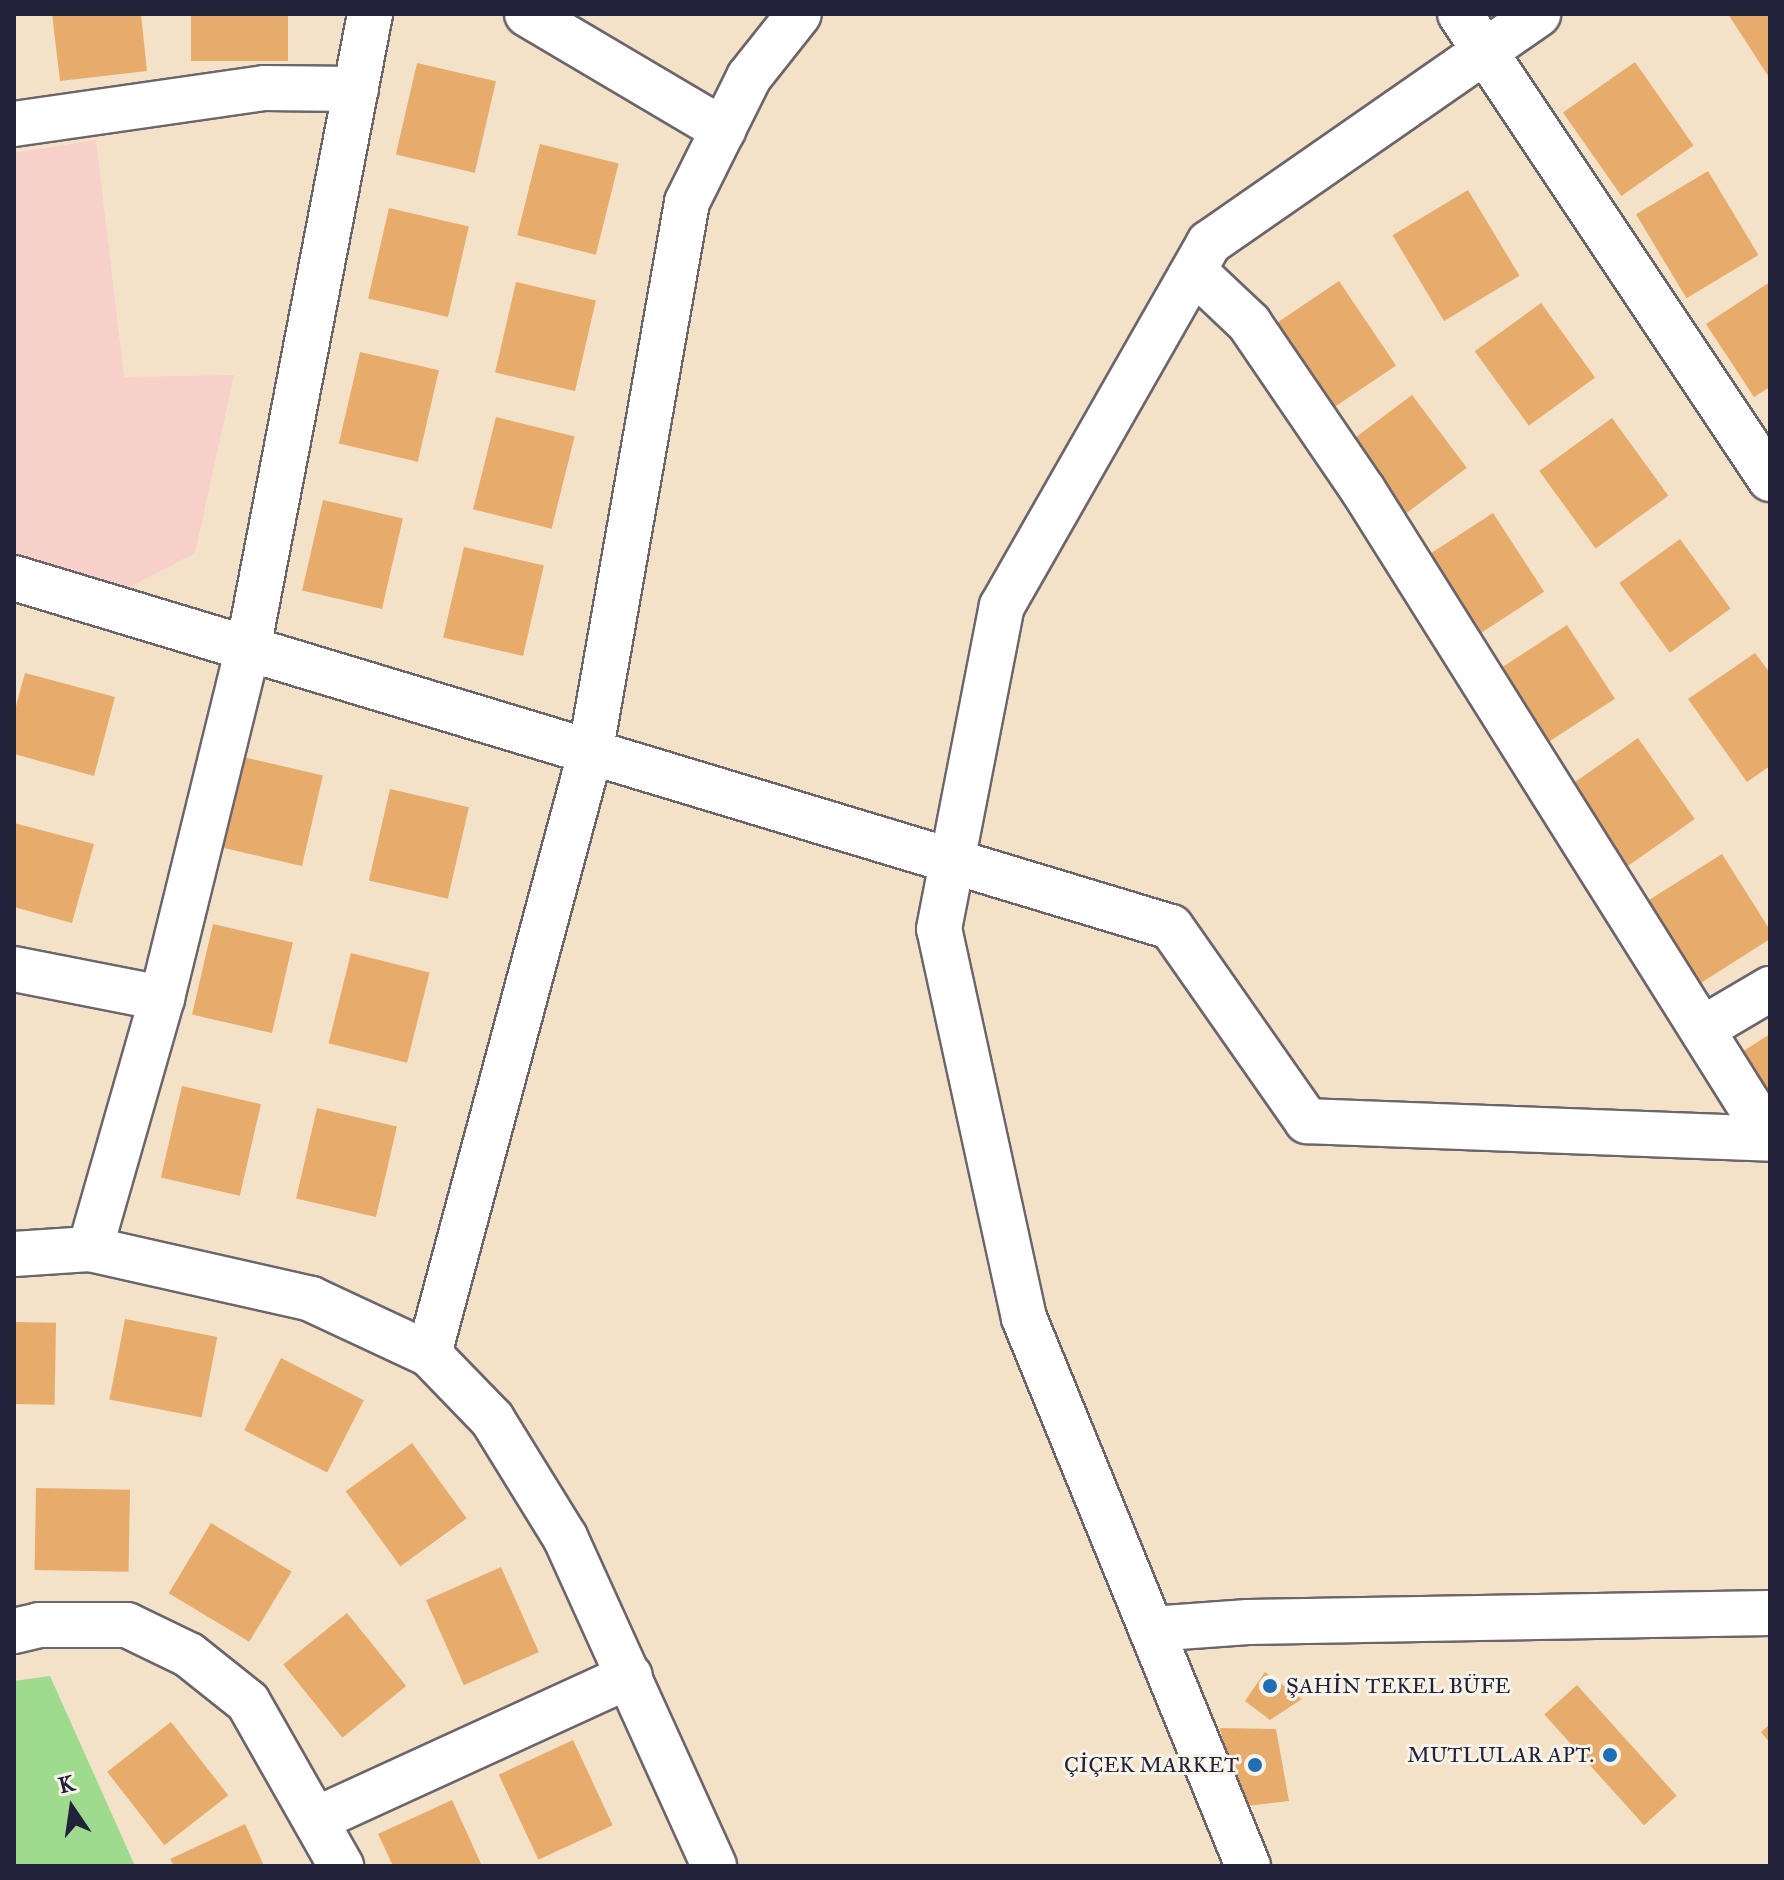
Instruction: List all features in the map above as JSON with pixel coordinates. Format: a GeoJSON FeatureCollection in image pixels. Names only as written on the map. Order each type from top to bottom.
{"type":"FeatureCollection","features":[{"type":"Feature","properties":{"kind":"street"},"geometry":{"type":"LineString","coordinates":[[90,1249],[162,998],[248,649],[370,14]]}},
{"type":"Feature","properties":{"kind":"street"},"geometry":{"type":"LineString","coordinates":[[429,1354],[590,754],[687,202],[749,77],[799,14]]}},
{"type":"Feature","properties":{"kind":"street"},"geometry":{"type":"LineString","coordinates":[[1460,14],[1481,53],[1770,479]]}},
{"type":"Feature","properties":{"kind":"street"},"geometry":{"type":"LineString","coordinates":[[1248,1866],[1024,1318],[939,929],[1002,606],[1209,243],[1538,14]]}},
{"type":"Feature","properties":{"kind":"street"},"geometry":{"type":"LineString","coordinates":[[554,20],[723,130]]}},
{"type":"Feature","properties":{"kind":"street"},"geometry":{"type":"LineString","coordinates":[[14,124],[264,88],[356,89]]}},
{"type":"Feature","properties":{"kind":"street"},"geometry":{"type":"LineString","coordinates":[[1194,271],[1249,323],[1363,490],[1770,1138]]}},
{"type":"Feature","properties":{"kind":"street"},"geometry":{"type":"LineString","coordinates":[[14,578],[952,865],[1171,927],[1307,1121],[1770,1138]]}},
{"type":"Feature","properties":{"kind":"street"},"geometry":{"type":"LineString","coordinates":[[14,969],[162,998]]}},
{"type":"Feature","properties":{"kind":"street"},"geometry":{"type":"LineString","coordinates":[[1702,1029],[1770,989]]}},
{"type":"Feature","properties":{"kind":"street"},"geometry":{"type":"LineString","coordinates":[[14,1254],[90,1249],[311,1299],[429,1354],[500,1432],[565,1537],[714,1866]]}},
{"type":"Feature","properties":{"kind":"street"},"geometry":{"type":"LineString","coordinates":[[1151,1629],[1263,1621],[1770,1613]]}},
{"type":"Feature","properties":{"kind":"street"},"geometry":{"type":"LineString","coordinates":[[14,1631],[39,1625],[127,1625],[189,1655],[248,1702],[341,1866]]}},
{"type":"Feature","properties":{"kind":"street"},"geometry":{"type":"LineString","coordinates":[[317,1819],[630,1676]]}},
{"type":"Feature","properties":{"kind":"shaded area"},"geometry":{"type":"Polygon","coordinates":[[[96,140],[124,377],[234,375],[195,553],[128,588],[14,552],[14,153],[96,140]]]}},
{"type":"Feature","properties":{"kind":"green space"},"geometry":{"type":"Polygon","coordinates":[[[50,1676],[135,1866],[14,1866],[14,1681],[50,1676]]]}},
{"type":"Feature","properties":{"kind":"building"},"geometry":{"type":"Polygon","coordinates":[[[52,14],[141,14],[147,71],[60,81],[52,14]]]}},
{"type":"Feature","properties":{"kind":"building"},"geometry":{"type":"Polygon","coordinates":[[[191,14],[288,14],[288,61],[191,61],[191,14]]]}},
{"type":"Feature","properties":{"kind":"building"},"geometry":{"type":"Polygon","coordinates":[[[1728,14],[1770,14],[1770,79],[1728,14]]]}},
{"type":"Feature","properties":{"kind":"building"},"geometry":{"type":"Polygon","coordinates":[[[1635,62],[1694,146],[1621,196],[1563,112],[1635,62]]]}},
{"type":"Feature","properties":{"kind":"building"},"geometry":{"type":"Polygon","coordinates":[[[417,63],[496,81],[475,173],[396,155],[417,63]]]}},
{"type":"Feature","properties":{"kind":"building"},"geometry":{"type":"Polygon","coordinates":[[[540,144],[619,164],[596,255],[517,235],[540,144]]]}},
{"type":"Feature","properties":{"kind":"building"},"geometry":{"type":"Polygon","coordinates":[[[1708,171],[1758,255],[1686,298],[1636,214],[1708,171]]]}},
{"type":"Feature","properties":{"kind":"building"},"geometry":{"type":"Polygon","coordinates":[[[1468,190],[1520,276],[1444,321],[1393,235],[1468,190]]]}},
{"type":"Feature","properties":{"kind":"building"},"geometry":{"type":"Polygon","coordinates":[[[389,208],[469,226],[448,317],[368,299],[389,208]]]}},
{"type":"Feature","properties":{"kind":"building"},"geometry":{"type":"Polygon","coordinates":[[[1339,281],[1396,366],[1326,413],[1269,328],[1339,281]]]}},
{"type":"Feature","properties":{"kind":"building"},"geometry":{"type":"Polygon","coordinates":[[[516,282],[596,300],[575,391],[495,373],[516,282]]]}},
{"type":"Feature","properties":{"kind":"building"},"geometry":{"type":"Polygon","coordinates":[[[1770,282],[1770,387],[1754,397],[1706,324],[1770,282]]]}},
{"type":"Feature","properties":{"kind":"building"},"geometry":{"type":"Polygon","coordinates":[[[1541,303],[1595,377],[1529,426],[1475,351],[1541,303]]]}},
{"type":"Feature","properties":{"kind":"building"},"geometry":{"type":"Polygon","coordinates":[[[360,352],[439,370],[418,462],[339,444],[360,352]]]}},
{"type":"Feature","properties":{"kind":"building"},"geometry":{"type":"Polygon","coordinates":[[[1412,395],[1467,468],[1401,517],[1347,444],[1412,395]]]}},
{"type":"Feature","properties":{"kind":"building"},"geometry":{"type":"Polygon","coordinates":[[[496,417],[575,437],[552,529],[473,509],[496,417]]]}},
{"type":"Feature","properties":{"kind":"building"},"geometry":{"type":"Polygon","coordinates":[[[1612,418],[1668,496],[1596,549],[1539,471],[1612,418]]]}},
{"type":"Feature","properties":{"kind":"building"},"geometry":{"type":"Polygon","coordinates":[[[323,500],[403,518],[382,609],[302,591],[323,500]]]}},
{"type":"Feature","properties":{"kind":"building"},"geometry":{"type":"Polygon","coordinates":[[[1493,513],[1544,592],[1472,639],[1421,560],[1493,513]]]}},
{"type":"Feature","properties":{"kind":"building"},"geometry":{"type":"Polygon","coordinates":[[[1680,539],[1731,609],[1670,653],[1619,583],[1680,539]]]}},
{"type":"Feature","properties":{"kind":"building"},"geometry":{"type":"Polygon","coordinates":[[[464,547],[544,565],[523,656],[443,638],[464,547]]]}},
{"type":"Feature","properties":{"kind":"building"},"geometry":{"type":"Polygon","coordinates":[[[1567,625],[1615,699],[1538,749],[1490,675],[1567,625]]]}},
{"type":"Feature","properties":{"kind":"building"},"geometry":{"type":"Polygon","coordinates":[[[1755,653],[1770,673],[1770,766],[1747,782],[1688,699],[1755,653]]]}},
{"type":"Feature","properties":{"kind":"building"},"geometry":{"type":"Polygon","coordinates":[[[25,673],[115,697],[94,776],[14,754],[14,713],[25,673]]]}},
{"type":"Feature","properties":{"kind":"building"},"geometry":{"type":"Polygon","coordinates":[[[1638,738],[1695,819],[1619,872],[1562,791],[1638,738]]]}},
{"type":"Feature","properties":{"kind":"building"},"geometry":{"type":"Polygon","coordinates":[[[243,757],[323,775],[302,866],[222,848],[243,757]]]}},
{"type":"Feature","properties":{"kind":"building"},"geometry":{"type":"Polygon","coordinates":[[[390,789],[469,807],[448,899],[369,881],[390,789]]]}},
{"type":"Feature","properties":{"kind":"building"},"geometry":{"type":"Polygon","coordinates":[[[14,823],[94,844],[72,923],[14,907],[14,823]]]}},
{"type":"Feature","properties":{"kind":"building"},"geometry":{"type":"Polygon","coordinates":[[[1722,854],[1770,930],[1770,939],[1693,988],[1641,905],[1722,854]]]}},
{"type":"Feature","properties":{"kind":"building"},"geometry":{"type":"Polygon","coordinates":[[[213,924],[293,942],[272,1033],[192,1015],[213,924]]]}},
{"type":"Feature","properties":{"kind":"building"},"geometry":{"type":"Polygon","coordinates":[[[351,953],[430,973],[407,1063],[329,1043],[351,953]]]}},
{"type":"Feature","properties":{"kind":"building"},"geometry":{"type":"Polygon","coordinates":[[[1770,1034],[1770,1112],[1734,1057],[1770,1034]]]}},
{"type":"Feature","properties":{"kind":"building"},"geometry":{"type":"Polygon","coordinates":[[[182,1086],[261,1104],[240,1196],[161,1178],[182,1086]]]}},
{"type":"Feature","properties":{"kind":"building"},"geometry":{"type":"Polygon","coordinates":[[[317,1108],[397,1126],[376,1217],[296,1199],[317,1108]]]}},
{"type":"Feature","properties":{"kind":"building"},"geometry":{"type":"Polygon","coordinates":[[[125,1319],[217,1337],[202,1417],[109,1399],[125,1319]]]}},
{"type":"Feature","properties":{"kind":"building"},"geometry":{"type":"Polygon","coordinates":[[[14,1322],[56,1323],[55,1405],[14,1404],[14,1322]]]}},
{"type":"Feature","properties":{"kind":"building"},"geometry":{"type":"Polygon","coordinates":[[[281,1358],[364,1400],[327,1472],[244,1430],[281,1358]]]}},
{"type":"Feature","properties":{"kind":"building"},"geometry":{"type":"Polygon","coordinates":[[[412,1443],[467,1518],[400,1566],[346,1491],[412,1443]]]}},
{"type":"Feature","properties":{"kind":"building"},"geometry":{"type":"Polygon","coordinates":[[[36,1488],[130,1490],[129,1572],[35,1570],[36,1488]]]}},
{"type":"Feature","properties":{"kind":"building"},"geometry":{"type":"Polygon","coordinates":[[[211,1523],[292,1571],[249,1642],[169,1593],[211,1523]]]}},
{"type":"Feature","properties":{"kind":"building"},"geometry":{"type":"Polygon","coordinates":[[[501,1567],[539,1652],[464,1685],[426,1600],[501,1567]]]}},
{"type":"Feature","properties":{"kind":"building"},"geometry":{"type":"Polygon","coordinates":[[[347,1613],[406,1686],[342,1738],[283,1665],[347,1613]]]}},
{"type":"Feature","properties":{"kind":"building","name":"ŞAHİN TEKEL BÜFE"},"geometry":{"type":"Polygon","coordinates":[[[1265,1672],[1302,1699],[1270,1720],[1245,1701],[1265,1672]]]}},
{"type":"Feature","properties":{"kind":"building","name":"MUTLULAR APT."},"geometry":{"type":"Polygon","coordinates":[[[1577,1685],[1677,1796],[1644,1825],[1544,1714],[1577,1685]]]}},
{"type":"Feature","properties":{"kind":"building"},"geometry":{"type":"Polygon","coordinates":[[[171,1722],[228,1795],[164,1845],[107,1772],[171,1722]]]}},
{"type":"Feature","properties":{"kind":"building"},"geometry":{"type":"Polygon","coordinates":[[[1770,1724],[1770,1743],[1761,1732],[1770,1724]]]}},
{"type":"Feature","properties":{"kind":"building","name":"ÇİÇEK MARKET"},"geometry":{"type":"Polygon","coordinates":[[[1220,1728],[1276,1729],[1289,1801],[1238,1807],[1220,1728]]]}},
{"type":"Feature","properties":{"kind":"building"},"geometry":{"type":"Polygon","coordinates":[[[573,1740],[613,1825],[538,1860],[499,1775],[573,1740]]]}},
{"type":"Feature","properties":{"kind":"building"},"geometry":{"type":"Polygon","coordinates":[[[452,1800],[482,1866],[393,1866],[378,1834],[452,1800]]]}},
{"type":"Feature","properties":{"kind":"building"},"geometry":{"type":"Polygon","coordinates":[[[245,1824],[264,1866],[174,1866],[170,1859],[245,1824]]]}},
{"type":"Feature","properties":{"kind":"place","name":"ŞAHİN TEKEL BÜFE"},"geometry":{"type":"Point","coordinates":[1270,1686]}},
{"type":"Feature","properties":{"kind":"place","name":"MUTLULAR APT."},"geometry":{"type":"Point","coordinates":[1610,1755]}},
{"type":"Feature","properties":{"kind":"place","name":"ÇİÇEK MARKET"},"geometry":{"type":"Point","coordinates":[1255,1765]}}]}
